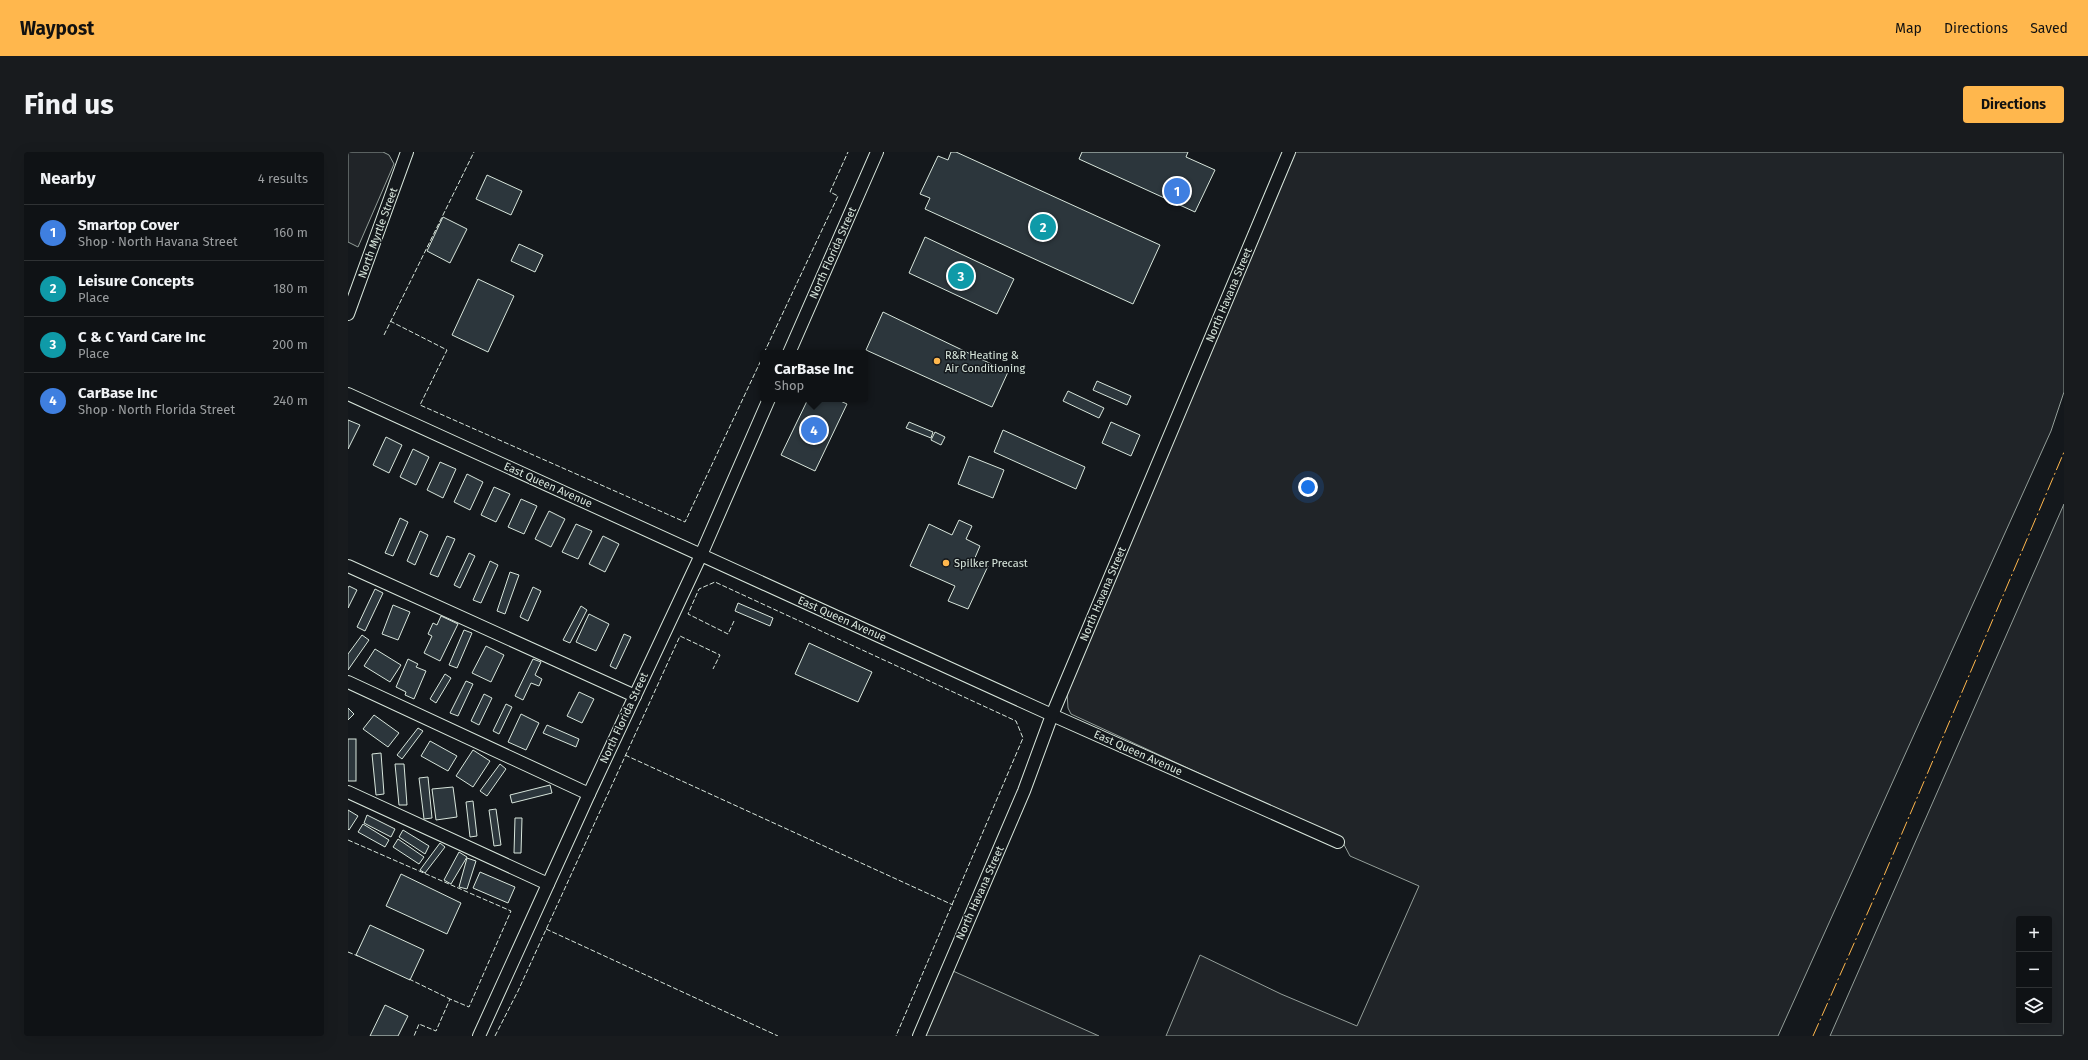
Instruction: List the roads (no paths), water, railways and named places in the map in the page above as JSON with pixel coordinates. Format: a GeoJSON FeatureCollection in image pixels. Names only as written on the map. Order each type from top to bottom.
{"type":"FeatureCollection","features":[{"type":"Feature","properties":{"kind":"street","name":"North Myrtle Street"},"geometry":{"type":"LineString","coordinates":[[348,314],[406,152]]}},
{"type":"Feature","properties":{"kind":"street","name":"North Florida Street"},"geometry":{"type":"LineString","coordinates":[[790,350],[877,152]]}},
{"type":"Feature","properties":{"kind":"street","name":"North Havana Street"},"geometry":{"type":"LineString","coordinates":[[919,1036],[1024,791],[1052,715],[1289,152]]}},
{"type":"Feature","properties":{"kind":"street","name":"East Queen Avenue"},"geometry":{"type":"LineString","coordinates":[[348,394],[1052,715],[1338,842]]}},
{"type":"Feature","properties":{"kind":"street","name":"North Florida Street"},"geometry":{"type":"LineString","coordinates":[[479,1036],[700,555],[768,402]]}},
{"type":"Feature","properties":{"kind":"street"},"geometry":{"type":"LineString","coordinates":[[348,566],[635,696]]}},
{"type":"Feature","properties":{"kind":"street"},"geometry":{"type":"LineString","coordinates":[[348,682],[589,794]]}},
{"type":"Feature","properties":{"kind":"street"},"geometry":{"type":"LineString","coordinates":[[348,792],[548,884]]}},
{"type":"Feature","properties":{"kind":"place","name":"Smartop Cover"},"geometry":{"type":"Point","coordinates":[1177,191]}},
{"type":"Feature","properties":{"kind":"place","name":"Leisure Concepts"},"geometry":{"type":"Point","coordinates":[1043,227]}},
{"type":"Feature","properties":{"kind":"place","name":"C & C Yard Care Inc"},"geometry":{"type":"Point","coordinates":[961,276]}},
{"type":"Feature","properties":{"kind":"place","name":"R&R Heating & Air Conditioning"},"geometry":{"type":"Point","coordinates":[937,361]}},
{"type":"Feature","properties":{"kind":"place","name":"CarBase Inc"},"geometry":{"type":"Point","coordinates":[814,430]}},
{"type":"Feature","properties":{"kind":"place","name":"Spilker Precast"},"geometry":{"type":"Point","coordinates":[946,563]}}]}
